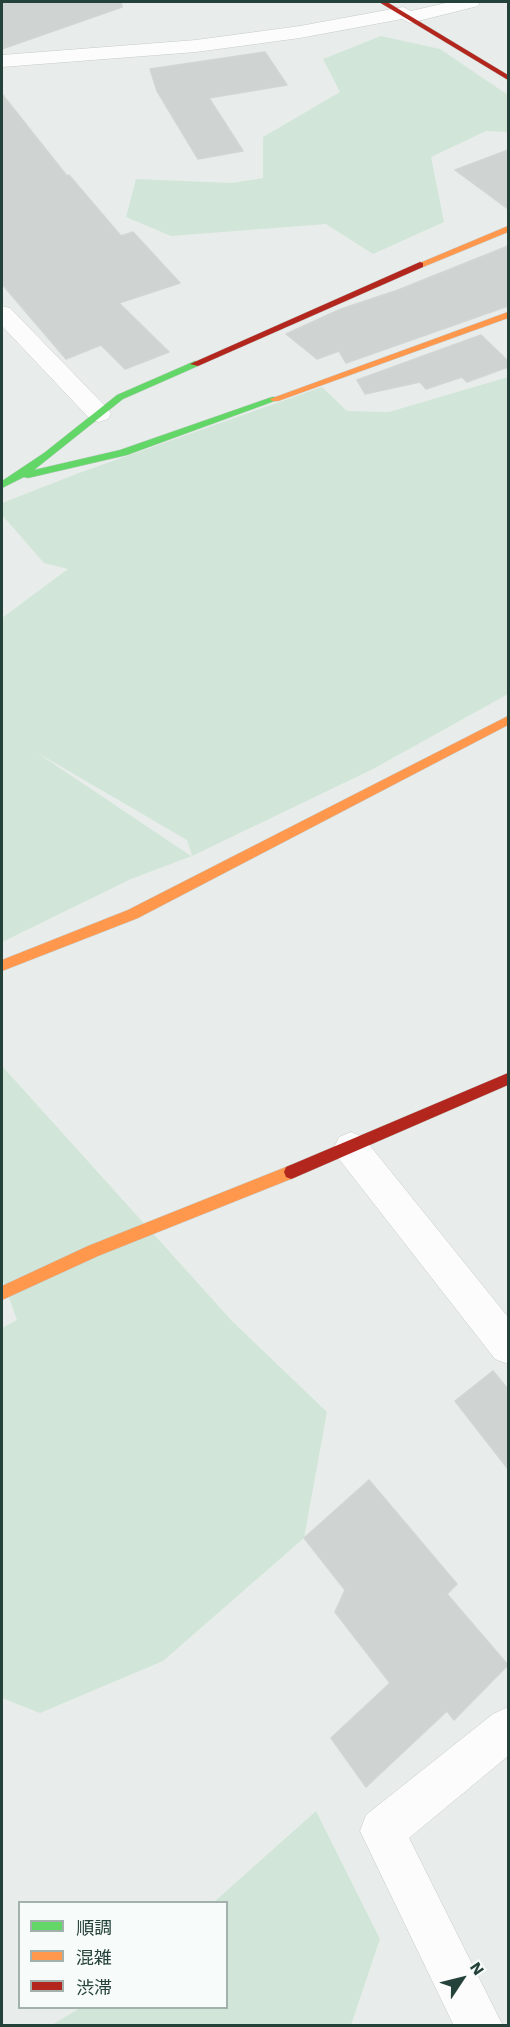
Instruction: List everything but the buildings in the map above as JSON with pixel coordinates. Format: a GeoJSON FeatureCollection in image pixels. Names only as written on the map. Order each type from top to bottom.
{"type":"FeatureCollection","features":[{"type":"Feature","properties":{"kind":"street"},"geometry":{"type":"LineString","coordinates":[[384,2],[508,78]]}},
{"type":"Feature","properties":{"kind":"street"},"geometry":{"type":"LineString","coordinates":[[2,61],[196,46],[300,32],[471,2]]}},
{"type":"Feature","properties":{"kind":"street"},"geometry":{"type":"LineString","coordinates":[[15,479],[120,397],[371,285],[508,229]]}},
{"type":"Feature","properties":{"kind":"street"},"geometry":{"type":"LineString","coordinates":[[2,313],[99,414]]}},
{"type":"Feature","properties":{"kind":"street"},"geometry":{"type":"LineString","coordinates":[[2,485],[15,479],[123,453],[508,315]]}},
{"type":"Feature","properties":{"kind":"street"},"geometry":{"type":"LineString","coordinates":[[2,966],[133,914],[508,720]]}},
{"type":"Feature","properties":{"kind":"street"},"geometry":{"type":"LineString","coordinates":[[2,1293],[93,1251],[351,1148],[508,1079]]}},
{"type":"Feature","properties":{"kind":"street"},"geometry":{"type":"LineString","coordinates":[[351,1148],[508,1346]]}},
{"type":"Feature","properties":{"kind":"street"},"geometry":{"type":"LineString","coordinates":[[479,2025],[382,1831],[508,1730]]}},
{"type":"Feature","properties":{"kind":"green space"},"geometry":{"type":"Polygon","coordinates":[[[381,36],[440,49],[508,95],[508,132],[486,131],[431,157],[444,222],[373,254],[326,224],[171,236],[126,217],[136,179],[232,183],[263,178],[263,137],[340,92],[323,59],[381,36]]]}},
{"type":"Feature","properties":{"kind":"green space"},"geometry":{"type":"Polygon","coordinates":[[[508,377],[508,694],[373,769],[192,856],[131,879],[2,942],[2,618],[68,569],[44,563],[2,515],[2,503],[79,473],[322,387],[347,411],[389,412],[508,377]],[[36,752],[191,856],[187,840],[36,752]]]}},
{"type":"Feature","properties":{"kind":"green space"},"geometry":{"type":"Polygon","coordinates":[[[2,1066],[232,1321],[327,1412],[304,1538],[163,1661],[40,1713],[2,1698],[2,1328],[17,1320],[2,1278],[2,1066]]]}},
{"type":"Feature","properties":{"kind":"green space"},"geometry":{"type":"Polygon","coordinates":[[[316,1811],[380,1939],[351,2025],[52,2025],[78,2009],[228,2009],[228,1901],[215,1901],[316,1811]]]}},
{"type":"Feature","properties":{"kind":"traffic: fast"},"geometry":{"type":"LineString","coordinates":[[2,485],[15,479],[48,455],[120,397],[195,364]]}},
{"type":"Feature","properties":{"kind":"traffic: fast"},"geometry":{"type":"LineString","coordinates":[[28,475],[123,453],[275,399]]}},
{"type":"Feature","properties":{"kind":"traffic: slow"},"geometry":{"type":"LineString","coordinates":[[420,265],[508,229]]}},
{"type":"Feature","properties":{"kind":"traffic: slow"},"geometry":{"type":"LineString","coordinates":[[275,399],[508,315]]}},
{"type":"Feature","properties":{"kind":"traffic: slow"},"geometry":{"type":"LineString","coordinates":[[2,966],[133,914],[508,720]]}},
{"type":"Feature","properties":{"kind":"traffic: slow"},"geometry":{"type":"LineString","coordinates":[[2,1293],[93,1251],[291,1172]]}},
{"type":"Feature","properties":{"kind":"traffic: jam"},"geometry":{"type":"LineString","coordinates":[[383,2],[508,78]]}},
{"type":"Feature","properties":{"kind":"traffic: jam"},"geometry":{"type":"LineString","coordinates":[[195,364],[420,265]]}},
{"type":"Feature","properties":{"kind":"traffic: jam"},"geometry":{"type":"LineString","coordinates":[[291,1172],[508,1079]]}}]}
